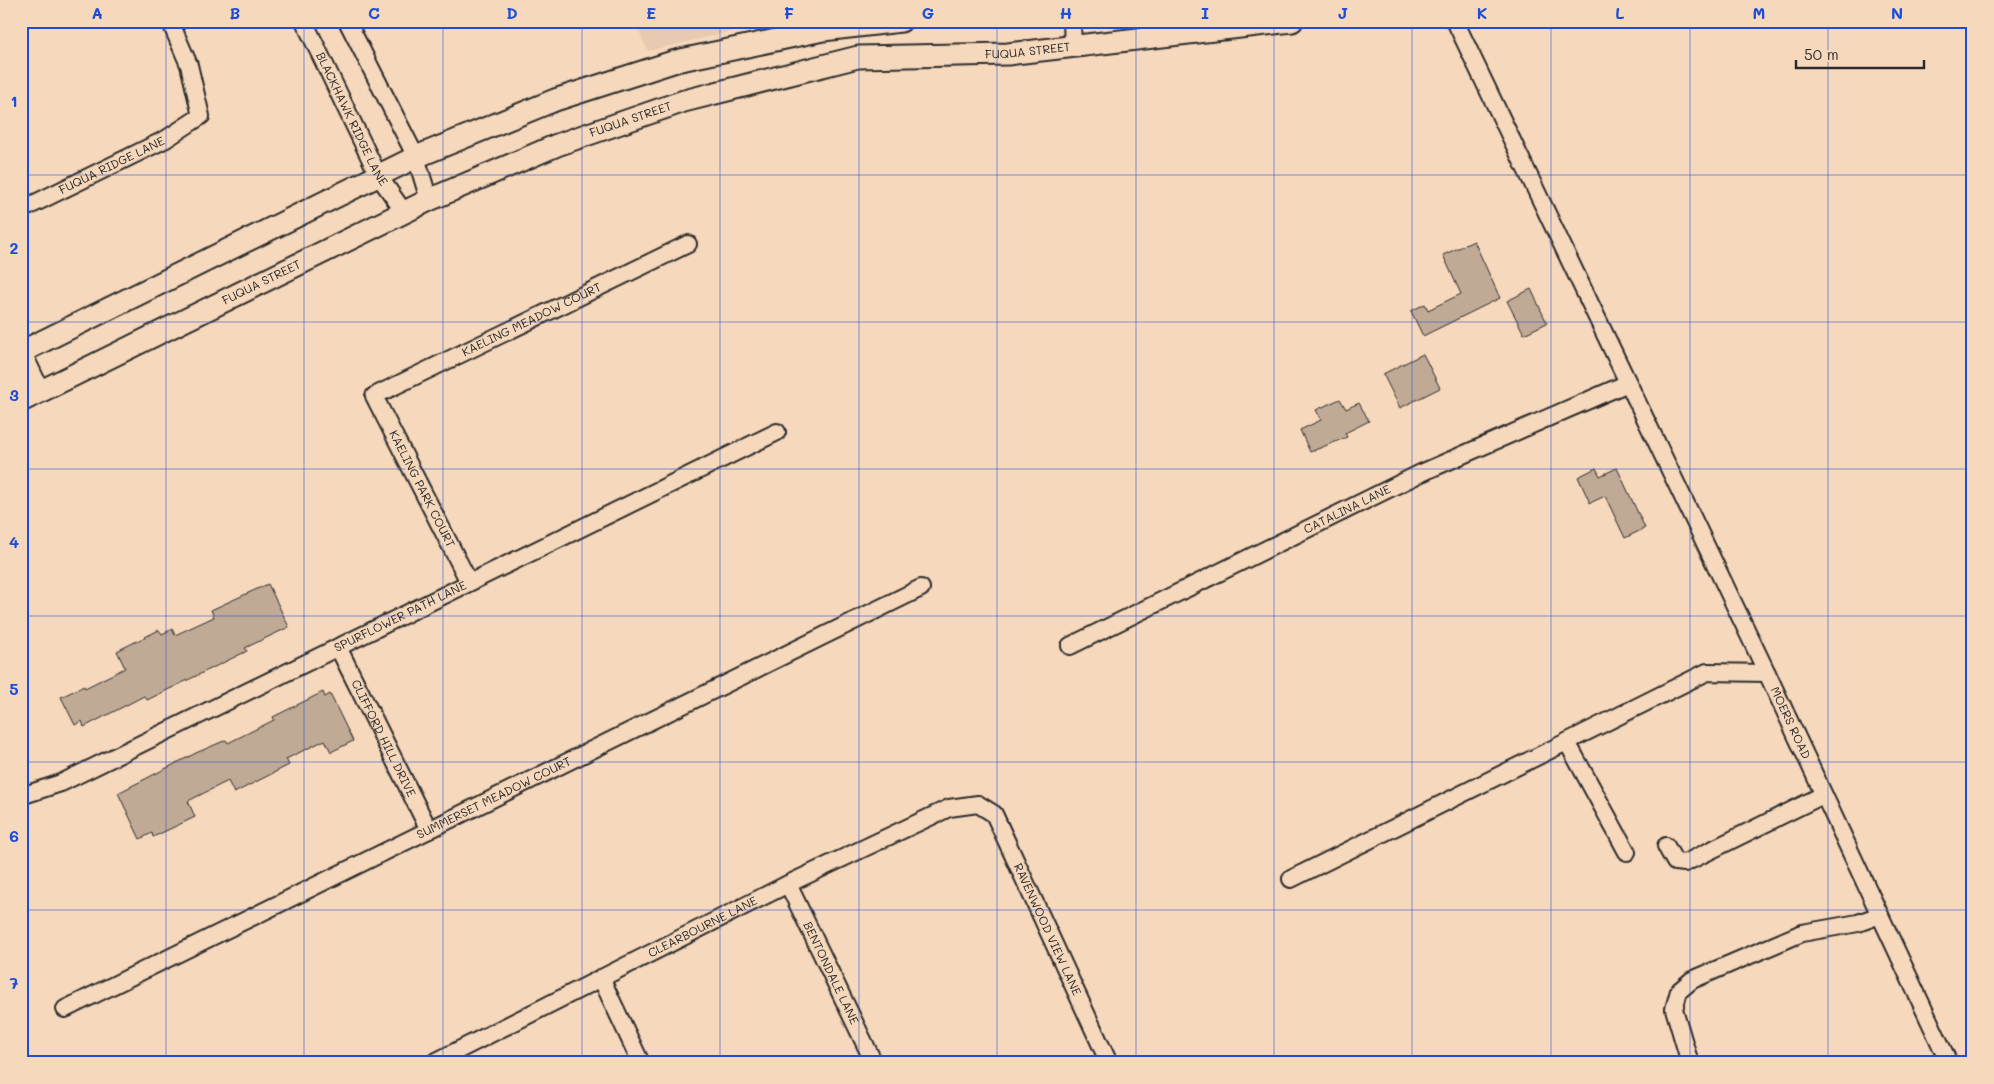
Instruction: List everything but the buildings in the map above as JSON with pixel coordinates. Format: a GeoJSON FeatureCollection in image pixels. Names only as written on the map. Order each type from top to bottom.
{"type":"FeatureCollection","features":[{"type":"Feature","properties":{"kind":"main road"},"geometry":{"type":"LineString","coordinates":[[30,397],[21,353],[416,157],[555,100],[676,61],[823,30],[901,21]]}},
{"type":"Feature","properties":{"kind":"main road","name":"FUQUA STREET"},"geometry":{"type":"LineString","coordinates":[[30,397],[429,200],[557,145],[684,101],[858,57],[1008,54],[1292,21]]}},
{"type":"Feature","properties":{"kind":"street","name":"FUQUA RIDGE LANE"},"geometry":{"type":"LineString","coordinates":[[21,210],[166,139],[201,116],[189,64],[170,21]]}},
{"type":"Feature","properties":{"kind":"street","name":"BLACKHAWK RIDGE LANE"},"geometry":{"type":"LineString","coordinates":[[304,21],[378,175],[404,212]]}},
{"type":"Feature","properties":{"kind":"street"},"geometry":{"type":"LineString","coordinates":[[347,21],[416,157],[429,200]]}},
{"type":"Feature","properties":{"kind":"street"},"geometry":{"type":"LineString","coordinates":[[1072,21],[1073,47]]}},
{"type":"Feature","properties":{"kind":"street","name":"MOERS ROAD"},"geometry":{"type":"LineString","coordinates":[[1456,21],[1767,673],[1949,1063]]}},
{"type":"Feature","properties":{"kind":"street","name":"KAELING MEADOW COURT"},"geometry":{"type":"LineString","coordinates":[[374,396],[688,244]]}},
{"type":"Feature","properties":{"kind":"street","name":"CATALINA LANE"},"geometry":{"type":"LineString","coordinates":[[1070,646],[1421,473],[1628,383]]}},
{"type":"Feature","properties":{"kind":"street","name":"KAELING PARK COURT"},"geometry":{"type":"LineString","coordinates":[[374,396],[470,582]]}},
{"type":"Feature","properties":{"kind":"street","name":"SPURFLOWER PATH LANE"},"geometry":{"type":"LineString","coordinates":[[21,796],[61,783],[777,432]]}},
{"type":"Feature","properties":{"kind":"street","name":"SUMMERSET MEADOW COURT"},"geometry":{"type":"LineString","coordinates":[[65,1009],[922,588]]}},
{"type":"Feature","properties":{"kind":"street","name":"CLIFFORD HILL DRIVE"},"geometry":{"type":"LineString","coordinates":[[338,647],[429,830]]}},
{"type":"Feature","properties":{"kind":"street"},"geometry":{"type":"LineString","coordinates":[[1292,879],[1707,672],[1767,673]]}},
{"type":"Feature","properties":{"kind":"street"},"geometry":{"type":"LineString","coordinates":[[1567,742],[1627,852]]}},
{"type":"Feature","properties":{"kind":"street"},"geometry":{"type":"LineString","coordinates":[[1666,846],[1675,862],[1685,863],[1823,795]]}},
{"type":"Feature","properties":{"kind":"street","name":"CLEARBOURNE LANE"},"geometry":{"type":"LineString","coordinates":[[433,1063],[788,884],[948,808],[978,804]]}},
{"type":"Feature","properties":{"kind":"street","name":"RAVENWOOD VIEW LANE"},"geometry":{"type":"LineString","coordinates":[[978,804],[994,814],[1109,1063]]}},
{"type":"Feature","properties":{"kind":"street","name":"BENTONDALE LANE"},"geometry":{"type":"LineString","coordinates":[[788,884],[874,1063]]}},
{"type":"Feature","properties":{"kind":"street"},"geometry":{"type":"LineString","coordinates":[[1690,1063],[1674,1009],[1679,991],[1692,980],[1802,933],[1858,923],[1880,915]]}},
{"type":"Feature","properties":{"kind":"street"},"geometry":{"type":"LineString","coordinates":[[601,978],[641,1063]]}},
{"type":"Feature","properties":{"kind":"shaded area"},"geometry":{"type":"Polygon","coordinates":[[[634,21],[775,21],[648,51],[634,21]]]}}]}
